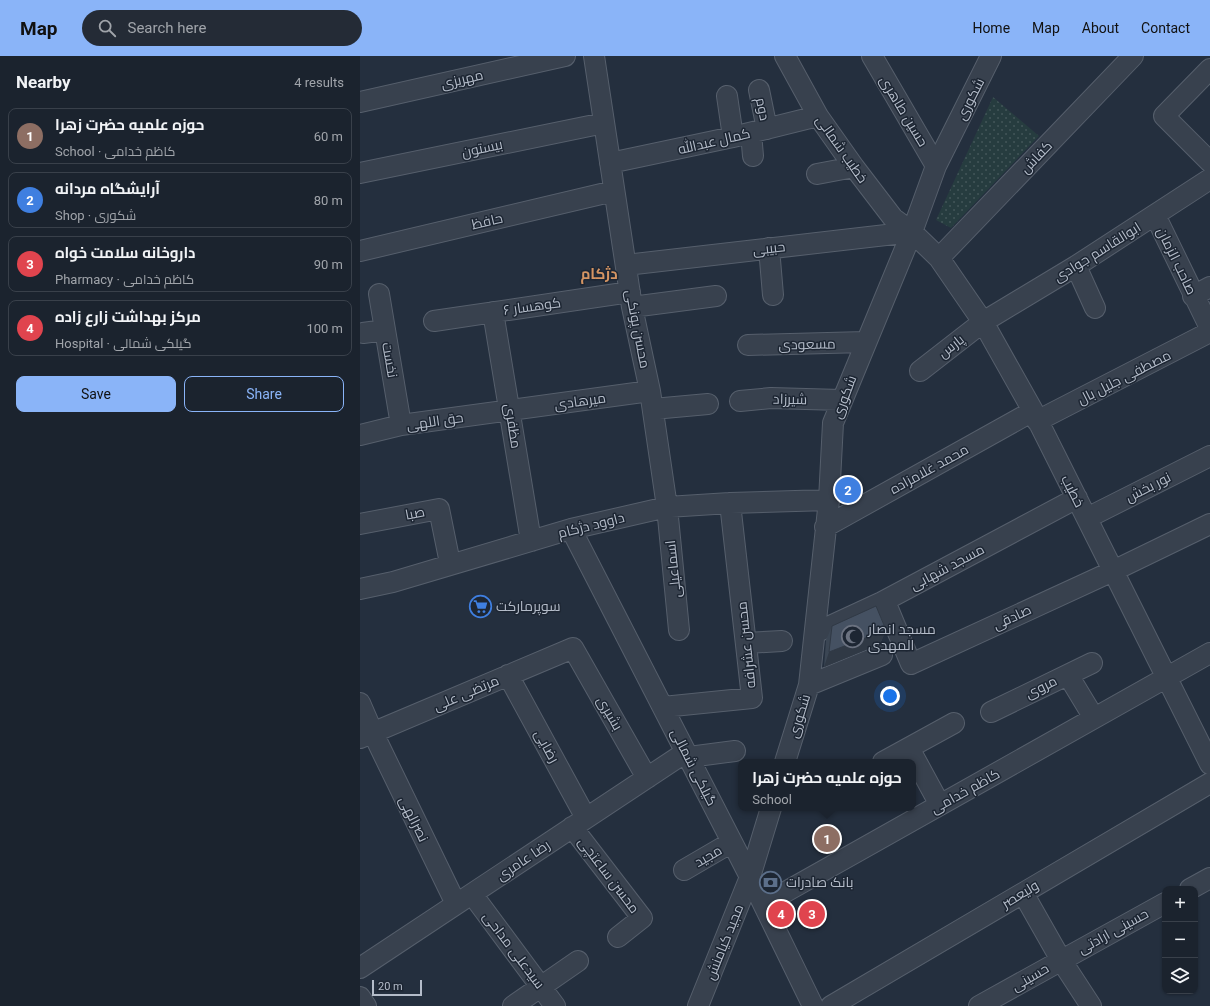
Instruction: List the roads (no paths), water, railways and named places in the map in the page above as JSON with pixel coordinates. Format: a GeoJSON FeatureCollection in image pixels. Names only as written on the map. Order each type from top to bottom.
{"type":"FeatureCollection","features":[{"type":"Feature","properties":{"kind":"street","name":"مهریزی"},"geometry":{"type":"LineString","coordinates":[[360,102],[565,56]]}},
{"type":"Feature","properties":{"kind":"street","name":"محسن پونکی"},"geometry":{"type":"LineString","coordinates":[[594,56],[631,300],[652,400],[667,507]]}},
{"type":"Feature","properties":{"kind":"street","name":"خطیب شمالی"},"geometry":{"type":"LineString","coordinates":[[785,56],[818,116],[854,167],[892,218],[912,232]]}},
{"type":"Feature","properties":{"kind":"street","name":"حسین طاهری"},"geometry":{"type":"LineString","coordinates":[[872,56],[936,166]]}},
{"type":"Feature","properties":{"kind":"street","name":"شکوری"},"geometry":{"type":"LineString","coordinates":[[787,759],[809,685],[829,500],[833,422],[912,232],[936,166],[991,56]]}},
{"type":"Feature","properties":{"kind":"street","name":"کفاش"},"geometry":{"type":"LineString","coordinates":[[940,258],[1133,56]]}},
{"type":"Feature","properties":{"kind":"street"},"geometry":{"type":"LineString","coordinates":[[1210,69],[1164,116],[1210,162]]}},
{"type":"Feature","properties":{"kind":"street","name":"دوم"},"geometry":{"type":"LineString","coordinates":[[750,133],[759,90]]}},
{"type":"Feature","properties":{"kind":"street"},"geometry":{"type":"LineString","coordinates":[[727,96],[750,133],[753,156]]}},
{"type":"Feature","properties":{"kind":"street","name":"کمال عبدالله"},"geometry":{"type":"LineString","coordinates":[[610,163],[750,133],[818,116]]}},
{"type":"Feature","properties":{"kind":"street","name":"بیستون"},"geometry":{"type":"LineString","coordinates":[[360,173],[604,123]]}},
{"type":"Feature","properties":{"kind":"street"},"geometry":{"type":"LineString","coordinates":[[817,174],[854,167]]}},
{"type":"Feature","properties":{"kind":"street","name":"ابوالقاسم جوادی"},"geometry":{"type":"LineString","coordinates":[[982,322],[1076,266],[1210,179]]}},
{"type":"Feature","properties":{"kind":"street","name":"حافظ"},"geometry":{"type":"LineString","coordinates":[[360,251],[614,191]]}},
{"type":"Feature","properties":{"kind":"street","name":"صاحب الزمان"},"geometry":{"type":"LineString","coordinates":[[1155,215],[1202,291],[1210,328]]}},
{"type":"Feature","properties":{"kind":"street","name":"خطیب"},"geometry":{"type":"LineString","coordinates":[[912,232],[940,258],[982,322],[1035,416],[1210,764]]}},
{"type":"Feature","properties":{"kind":"street","name":"حبیبی"},"geometry":{"type":"LineString","coordinates":[[626,265],[912,232]]}},
{"type":"Feature","properties":{"kind":"street"},"geometry":{"type":"LineString","coordinates":[[768,248],[773,295]]}},
{"type":"Feature","properties":{"kind":"street"},"geometry":{"type":"LineString","coordinates":[[1076,266],[1095,308]]}},
{"type":"Feature","properties":{"kind":"street","name":"نخست"},"geometry":{"type":"LineString","coordinates":[[379,294],[401,425]]}},
{"type":"Feature","properties":{"kind":"street","name":"کوهسار ۶"},"geometry":{"type":"LineString","coordinates":[[434,321],[493,312],[631,300],[716,296]]}},
{"type":"Feature","properties":{"kind":"street","name":"مظفری"},"geometry":{"type":"LineString","coordinates":[[493,312],[511,410],[531,540]]}},
{"type":"Feature","properties":{"kind":"street","name":"پارس"},"geometry":{"type":"LineString","coordinates":[[920,370],[982,322]]}},
{"type":"Feature","properties":{"kind":"street"},"geometry":{"type":"LineString","coordinates":[[363,333],[385,330]]}},
{"type":"Feature","properties":{"kind":"street","name":"مصطفی جلیل بال"},"geometry":{"type":"LineString","coordinates":[[1035,416],[1210,332]]}},
{"type":"Feature","properties":{"kind":"street","name":"مسعودی"},"geometry":{"type":"LineString","coordinates":[[748,345],[865,342]]}},
{"type":"Feature","properties":{"kind":"street","name":"شیرزاد"},"geometry":{"type":"LineString","coordinates":[[740,401],[771,398],[841,400]]}},
{"type":"Feature","properties":{"kind":"street","name":"میرهادی"},"geometry":{"type":"LineString","coordinates":[[511,410],[652,400],[708,404]]}},
{"type":"Feature","properties":{"kind":"street","name":"حق اللهی"},"geometry":{"type":"LineString","coordinates":[[360,434],[401,425],[511,410]]}},
{"type":"Feature","properties":{"kind":"street","name":"محمد غلامزاده"},"geometry":{"type":"LineString","coordinates":[[826,527],[1035,416]]}},
{"type":"Feature","properties":{"kind":"street","name":"نور بخش"},"geometry":{"type":"LineString","coordinates":[[1087,518],[1210,456]]}},
{"type":"Feature","properties":{"kind":"street","name":"مسجد شهابی"},"geometry":{"type":"LineString","coordinates":[[815,633],[882,602],[1077,498]]}},
{"type":"Feature","properties":{"kind":"street","name":"داوود دژکام"},"geometry":{"type":"LineString","coordinates":[[360,589],[393,582],[450,563],[571,529],[667,507],[730,503],[829,500]]}},
{"type":"Feature","properties":{"kind":"street","name":"صبا"},"geometry":{"type":"LineString","coordinates":[[360,524],[438,503],[450,563]]}},
{"type":"Feature","properties":{"kind":"street","name":"محسن عشرافه"},"geometry":{"type":"LineString","coordinates":[[663,707],[752,698],[730,503]]}},
{"type":"Feature","properties":{"kind":"street","name":"اسماعیلی"},"geometry":{"type":"LineString","coordinates":[[667,507],[679,630]]}},
{"type":"Feature","properties":{"kind":"street","name":"گيلکی شمالی"},"geometry":{"type":"LineString","coordinates":[[571,529],[764,904],[813,1006]]}},
{"type":"Feature","properties":{"kind":"street","name":"صادقی"},"geometry":{"type":"LineString","coordinates":[[882,602],[889,611],[910,664],[1208,530]]}},
{"type":"Feature","properties":{"kind":"street"},"geometry":{"type":"LineString","coordinates":[[746,643],[782,641]]}},
{"type":"Feature","properties":{"kind":"street","name":"مرتضی علی"},"geometry":{"type":"LineString","coordinates":[[366,736],[573,648]]}},
{"type":"Feature","properties":{"kind":"street","name":"بشیری"},"geometry":{"type":"LineString","coordinates":[[573,648],[647,778]]}},
{"type":"Feature","properties":{"kind":"street","name":"کاظم خدامی"},"geometry":{"type":"LineString","coordinates":[[764,904],[1210,653]]}},
{"type":"Feature","properties":{"kind":"street"},"geometry":{"type":"LineString","coordinates":[[809,685],[882,655]]}},
{"type":"Feature","properties":{"kind":"street","name":"مروی"},"geometry":{"type":"LineString","coordinates":[[991,712],[1092,663]]}},
{"type":"Feature","properties":{"kind":"street"},"geometry":{"type":"LineString","coordinates":[[1068,674],[1094,718]]}},
{"type":"Feature","properties":{"kind":"street","name":"رضایی"},"geometry":{"type":"LineString","coordinates":[[508,675],[579,823]]}},
{"type":"Feature","properties":{"kind":"street","name":"نصرالهی"},"geometry":{"type":"LineString","coordinates":[[360,703],[366,736],[464,899]]}},
{"type":"Feature","properties":{"kind":"street"},"geometry":{"type":"LineString","coordinates":[[889,759],[954,723]]}},
{"type":"Feature","properties":{"kind":"street"},"geometry":{"type":"LineString","coordinates":[[909,748],[915,759]]}},
{"type":"Feature","properties":{"kind":"street"},"geometry":{"type":"LineString","coordinates":[[687,755],[735,751]]}},
{"type":"Feature","properties":{"kind":"street","name":"رضا عامری"},"geometry":{"type":"LineString","coordinates":[[360,968],[647,778],[687,755]]}},
{"type":"Feature","properties":{"kind":"street"},"geometry":{"type":"LineString","coordinates":[[916,761],[940,805]]}},
{"type":"Feature","properties":{"kind":"street","name":"ولیعصر"},"geometry":{"type":"LineString","coordinates":[[831,1006],[1210,783]]}},
{"type":"Feature","properties":{"kind":"street"},"geometry":{"type":"LineString","coordinates":[[750,877],[771,811]]}},
{"type":"Feature","properties":{"kind":"street","name":"محسن ساعتچی"},"geometry":{"type":"LineString","coordinates":[[579,823],[642,918],[618,937]]}},
{"type":"Feature","properties":{"kind":"street","name":"مجید"},"geometry":{"type":"LineString","coordinates":[[684,870],[732,842]]}},
{"type":"Feature","properties":{"kind":"street","name":"مجید کیامنش"},"geometry":{"type":"LineString","coordinates":[[698,1006],[750,877]]}},
{"type":"Feature","properties":{"kind":"street"},"geometry":{"type":"LineString","coordinates":[[1195,886],[1210,878]]}},
{"type":"Feature","properties":{"kind":"street"},"geometry":{"type":"LineString","coordinates":[[1023,893],[1061,960],[1091,1006]]}},
{"type":"Feature","properties":{"kind":"street","name":"سیدعلی مداحی"},"geometry":{"type":"LineString","coordinates":[[464,899],[541,986],[555,1006]]}},
{"type":"Feature","properties":{"kind":"street","name":"حسینی ارادتی"},"geometry":{"type":"LineString","coordinates":[[1061,960],[1162,905]]}},
{"type":"Feature","properties":{"kind":"street","name":"حسینی"},"geometry":{"type":"LineString","coordinates":[[979,1006],[1061,960]]}},
{"type":"Feature","properties":{"kind":"street"},"geometry":{"type":"LineString","coordinates":[[513,1006],[578,961]]}},
{"type":"Feature","properties":{"kind":"street"},"geometry":{"type":"LineString","coordinates":[[360,997],[366,1006]]}},
{"type":"Feature","properties":{"kind":"place","name":"آرایشگاه مردانه"},"geometry":{"type":"Point","coordinates":[848,490]}},
{"type":"Feature","properties":{"kind":"place","name":"سوپرمارکت"},"geometry":{"type":"Point","coordinates":[480,606]}},
{"type":"Feature","properties":{"kind":"place","name":"مسجد انصار المهدی"},"geometry":{"type":"Point","coordinates":[853,637]}},
{"type":"Feature","properties":{"kind":"place","name":"حوزه علمیه حضرت زهرا"},"geometry":{"type":"Point","coordinates":[827,839]}},
{"type":"Feature","properties":{"kind":"place","name":"بانک صادرات"},"geometry":{"type":"Point","coordinates":[770,882]}},
{"type":"Feature","properties":{"kind":"place","name":"مرکز بهداشت زارع زاده"},"geometry":{"type":"Point","coordinates":[781,914]}},
{"type":"Feature","properties":{"kind":"place","name":"داروخانه سلامت خواه"},"geometry":{"type":"Point","coordinates":[812,914]}},
{"type":"Feature","properties":{"kind":"district","name":"دژکام"},"geometry":{"type":"Point","coordinates":[599,274]}}]}
